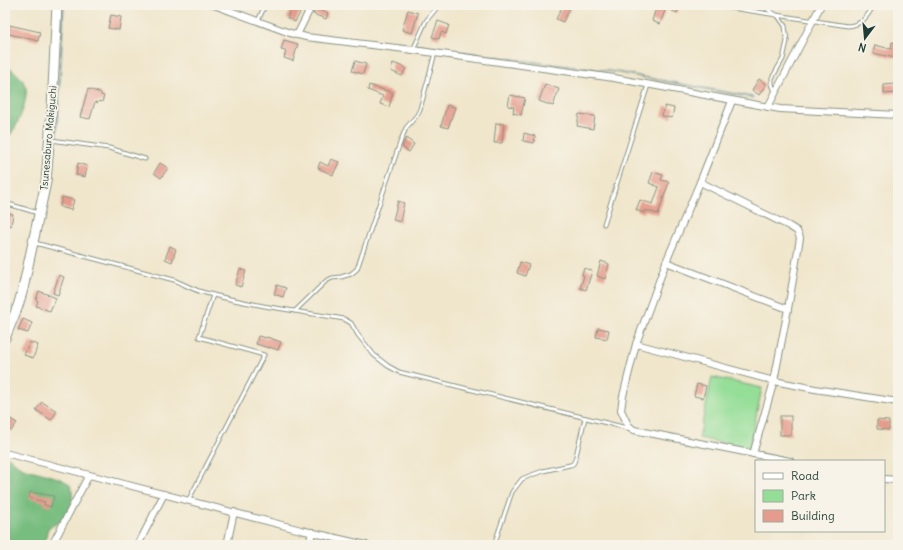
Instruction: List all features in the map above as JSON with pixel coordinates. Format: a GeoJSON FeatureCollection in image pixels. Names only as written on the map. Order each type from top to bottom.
{"type":"FeatureCollection","features":[{"type":"Feature","properties":{"kind":"street","name":"Tsunesaburo Makiguchi"},"geometry":{"type":"LineString","coordinates":[[5,338],[7,328],[23,289],[46,182],[50,140],[57,5]]}},
{"type":"Feature","properties":{"kind":"street"},"geometry":{"type":"LineString","coordinates":[[214,5],[297,35],[614,78],[780,109],[898,115]]}},
{"type":"Feature","properties":{"kind":"street"},"geometry":{"type":"LineString","coordinates":[[297,35],[312,5]]}},
{"type":"Feature","properties":{"kind":"street"},"geometry":{"type":"LineString","coordinates":[[768,107],[821,5]]}},
{"type":"Feature","properties":{"kind":"street"},"geometry":{"type":"LineString","coordinates":[[732,101],[666,262],[636,344],[621,410],[628,424],[634,430],[785,460]]}},
{"type":"Feature","properties":{"kind":"street"},"geometry":{"type":"LineString","coordinates":[[700,182],[797,231],[800,238],[774,381],[753,454]]}},
{"type":"Feature","properties":{"kind":"street"},"geometry":{"type":"LineString","coordinates":[[666,262],[788,309]]}},
{"type":"Feature","properties":{"kind":"street"},"geometry":{"type":"LineString","coordinates":[[636,344],[774,381],[898,402]]}},
{"type":"Feature","properties":{"kind":"street"},"geometry":{"type":"LineString","coordinates":[[5,453],[366,545]]}},
{"type":"Feature","properties":{"kind":"street"},"geometry":{"type":"LineString","coordinates":[[52,545],[89,475]]}},
{"type":"Feature","properties":{"kind":"street"},"geometry":{"type":"LineString","coordinates":[[885,479],[898,480]]}},
{"type":"Feature","properties":{"kind":"street"},"geometry":{"type":"LineString","coordinates":[[138,545],[164,494]]}},
{"type":"Feature","properties":{"kind":"street"},"geometry":{"type":"LineString","coordinates":[[227,545],[234,512]]}},
{"type":"Feature","properties":{"kind":"street"},"geometry":{"type":"LineString","coordinates":[[309,545],[312,532]]}},
{"type":"Feature","properties":{"kind":"lane"},"geometry":{"type":"LineString","coordinates":[[258,21],[265,5]]}},
{"type":"Feature","properties":{"kind":"lane"},"geometry":{"type":"LineString","coordinates":[[413,50],[426,21],[439,5]]}},
{"type":"Feature","properties":{"kind":"lane"},"geometry":{"type":"LineString","coordinates":[[712,5],[848,26],[855,26],[861,23],[874,5]]}},
{"type":"Feature","properties":{"kind":"lane"},"geometry":{"type":"LineString","coordinates":[[764,5],[767,9],[778,16],[785,26],[787,41],[783,59],[772,78],[772,84],[775,92]]}},
{"type":"Feature","properties":{"kind":"lane"},"geometry":{"type":"LineString","coordinates":[[296,311],[326,281],[332,278],[351,274],[357,269],[401,140],[406,128],[420,109],[435,53]]}},
{"type":"Feature","properties":{"kind":"lane"},"geometry":{"type":"LineString","coordinates":[[604,224],[648,85]]}},
{"type":"Feature","properties":{"kind":"lane"},"geometry":{"type":"LineString","coordinates":[[50,140],[109,148],[145,159]]}},
{"type":"Feature","properties":{"kind":"lane"},"geometry":{"type":"LineString","coordinates":[[5,203],[39,214]]}},
{"type":"Feature","properties":{"kind":"lane"},"geometry":{"type":"LineString","coordinates":[[33,243],[174,280],[192,289],[213,295],[238,301],[344,319],[351,323],[358,335],[374,355],[388,366],[399,372],[634,430]]}},
{"type":"Feature","properties":{"kind":"lane"},"geometry":{"type":"LineString","coordinates":[[188,500],[264,355],[199,337],[213,295]]}},
{"type":"Feature","properties":{"kind":"lane"},"geometry":{"type":"LineString","coordinates":[[494,545],[512,492],[522,479],[555,468],[573,464],[585,418]]}},
{"type":"Feature","properties":{"kind":"green space"},"geometry":{"type":"Polygon","coordinates":[[[5,65],[20,77],[25,84],[26,98],[15,128],[9,136],[5,138],[5,65]]]}},
{"type":"Feature","properties":{"kind":"green space"},"geometry":{"type":"Polygon","coordinates":[[[712,377],[762,388],[749,449],[699,438],[712,377]]]}},
{"type":"Feature","properties":{"kind":"green space"},"geometry":{"type":"Polygon","coordinates":[[[5,456],[23,468],[63,480],[71,487],[71,508],[64,519],[48,528],[43,545],[9,545],[5,540],[5,456]]]}},
{"type":"Feature","properties":{"kind":"water"},"geometry":{"type":"Polygon","coordinates":[[[63,5],[64,5],[56,135],[63,5]]]}},
{"type":"Feature","properties":{"kind":"water"},"geometry":{"type":"Polygon","coordinates":[[[419,45],[526,61],[419,46],[419,45]]]}},
{"type":"Feature","properties":{"kind":"water"},"geometry":{"type":"Polygon","coordinates":[[[616,72],[753,97],[753,98],[616,72]]]}},
{"type":"Feature","properties":{"kind":"building"},"geometry":{"type":"Polygon","coordinates":[[[563,5],[570,8],[563,22],[556,19],[563,5]]]}},
{"type":"Feature","properties":{"kind":"building"},"geometry":{"type":"Polygon","coordinates":[[[659,5],[680,5],[677,13],[666,8],[660,24],[652,21],[656,8],[659,9],[659,5]]]}},
{"type":"Feature","properties":{"kind":"building"},"geometry":{"type":"Polygon","coordinates":[[[291,9],[300,13],[295,22],[287,18],[291,9]]]}},
{"type":"Feature","properties":{"kind":"building"},"geometry":{"type":"Polygon","coordinates":[[[315,9],[328,13],[326,19],[313,14],[315,9]]]}},
{"type":"Feature","properties":{"kind":"building"},"geometry":{"type":"Polygon","coordinates":[[[408,10],[418,13],[412,33],[402,30],[408,10]]]}},
{"type":"Feature","properties":{"kind":"building"},"geometry":{"type":"Polygon","coordinates":[[[111,15],[121,17],[119,30],[108,28],[111,15]]]}},
{"type":"Feature","properties":{"kind":"building"},"geometry":{"type":"Polygon","coordinates":[[[438,21],[449,25],[446,34],[441,32],[439,39],[432,37],[438,21]]]}},
{"type":"Feature","properties":{"kind":"building"},"geometry":{"type":"Polygon","coordinates":[[[5,24],[40,32],[38,41],[5,33],[5,24]]]}},
{"type":"Feature","properties":{"kind":"building"},"geometry":{"type":"Polygon","coordinates":[[[284,40],[298,44],[293,61],[284,58],[286,51],[281,50],[284,40]]]}},
{"type":"Feature","properties":{"kind":"building"},"geometry":{"type":"Polygon","coordinates":[[[892,42],[898,43],[898,56],[895,55],[895,58],[873,53],[875,45],[891,49],[892,42]]]}},
{"type":"Feature","properties":{"kind":"building"},"geometry":{"type":"Polygon","coordinates":[[[355,61],[366,64],[363,74],[352,71],[355,61]]]}},
{"type":"Feature","properties":{"kind":"building"},"geometry":{"type":"Polygon","coordinates":[[[393,63],[406,68],[402,76],[391,71],[393,63]]]}},
{"type":"Feature","properties":{"kind":"building"},"geometry":{"type":"Polygon","coordinates":[[[759,79],[766,84],[759,95],[752,90],[759,79]]]}},
{"type":"Feature","properties":{"kind":"building"},"geometry":{"type":"Polygon","coordinates":[[[545,84],[559,89],[553,106],[539,101],[545,84]]]}},
{"type":"Feature","properties":{"kind":"building"},"geometry":{"type":"Polygon","coordinates":[[[895,84],[896,93],[884,94],[884,85],[895,84]]]}},
{"type":"Feature","properties":{"kind":"building"},"geometry":{"type":"Polygon","coordinates":[[[369,85],[393,93],[389,107],[380,104],[383,96],[368,90],[369,85]]]}},
{"type":"Feature","properties":{"kind":"building"},"geometry":{"type":"Polygon","coordinates":[[[88,89],[101,93],[101,95],[104,96],[102,102],[95,102],[90,119],[80,117],[88,89]]]}},
{"type":"Feature","properties":{"kind":"building"},"geometry":{"type":"Polygon","coordinates":[[[510,95],[525,98],[521,115],[513,113],[514,107],[508,106],[510,95]]]}},
{"type":"Feature","properties":{"kind":"building"},"geometry":{"type":"Polygon","coordinates":[[[447,105],[455,107],[448,128],[441,126],[447,105]]]}},
{"type":"Feature","properties":{"kind":"building"},"geometry":{"type":"Polygon","coordinates":[[[665,106],[674,108],[672,118],[662,116],[665,106]]]}},
{"type":"Feature","properties":{"kind":"building"},"geometry":{"type":"Polygon","coordinates":[[[579,114],[595,116],[593,129],[577,126],[579,114]]]}},
{"type":"Feature","properties":{"kind":"building"},"geometry":{"type":"Polygon","coordinates":[[[496,123],[504,124],[502,143],[494,143],[496,123]]]}},
{"type":"Feature","properties":{"kind":"building"},"geometry":{"type":"Polygon","coordinates":[[[524,133],[535,136],[534,143],[523,141],[524,133]]]}},
{"type":"Feature","properties":{"kind":"building"},"geometry":{"type":"Polygon","coordinates":[[[406,138],[414,144],[409,152],[402,147],[406,138]]]}},
{"type":"Feature","properties":{"kind":"building"},"geometry":{"type":"Polygon","coordinates":[[[331,159],[339,162],[333,175],[318,168],[320,162],[328,166],[331,159]]]}},
{"type":"Feature","properties":{"kind":"building"},"geometry":{"type":"Polygon","coordinates":[[[78,163],[87,166],[85,177],[76,175],[78,163]]]}},
{"type":"Feature","properties":{"kind":"building"},"geometry":{"type":"Polygon","coordinates":[[[160,163],[168,168],[161,178],[154,173],[160,163]]]}},
{"type":"Feature","properties":{"kind":"building"},"geometry":{"type":"Polygon","coordinates":[[[653,172],[663,175],[661,180],[669,182],[658,214],[645,210],[644,213],[636,210],[640,200],[653,204],[659,187],[649,183],[653,172]]]}},
{"type":"Feature","properties":{"kind":"building"},"geometry":{"type":"Polygon","coordinates":[[[62,197],[74,200],[71,210],[60,207],[62,197]]]}},
{"type":"Feature","properties":{"kind":"building"},"geometry":{"type":"Polygon","coordinates":[[[398,201],[404,203],[400,222],[393,220],[398,201]]]}},
{"type":"Feature","properties":{"kind":"building"},"geometry":{"type":"Polygon","coordinates":[[[5,212],[13,214],[11,226],[5,225],[5,212]]]}},
{"type":"Feature","properties":{"kind":"building"},"geometry":{"type":"Polygon","coordinates":[[[170,246],[176,249],[172,262],[165,259],[170,246]]]}},
{"type":"Feature","properties":{"kind":"building"},"geometry":{"type":"Polygon","coordinates":[[[601,261],[609,264],[605,279],[597,276],[601,261]]]}},
{"type":"Feature","properties":{"kind":"building"},"geometry":{"type":"Polygon","coordinates":[[[520,262],[529,265],[525,276],[517,273],[520,262]]]}},
{"type":"Feature","properties":{"kind":"building"},"geometry":{"type":"Polygon","coordinates":[[[584,268],[592,271],[586,290],[580,288],[584,276],[582,275],[584,268]]]}},
{"type":"Feature","properties":{"kind":"building"},"geometry":{"type":"Polygon","coordinates":[[[240,269],[246,271],[241,287],[235,285],[240,269]]]}},
{"type":"Feature","properties":{"kind":"building"},"geometry":{"type":"Polygon","coordinates":[[[59,275],[64,277],[58,295],[53,293],[59,275]]]}},
{"type":"Feature","properties":{"kind":"building"},"geometry":{"type":"Polygon","coordinates":[[[277,285],[286,288],[283,297],[274,294],[277,285]]]}},
{"type":"Feature","properties":{"kind":"building"},"geometry":{"type":"Polygon","coordinates":[[[39,291],[56,298],[50,311],[36,306],[39,291]]]}},
{"type":"Feature","properties":{"kind":"building"},"geometry":{"type":"Polygon","coordinates":[[[23,319],[32,323],[28,333],[18,330],[23,319]]]}},
{"type":"Feature","properties":{"kind":"building"},"geometry":{"type":"Polygon","coordinates":[[[598,328],[609,330],[607,339],[596,337],[598,328]]]}},
{"type":"Feature","properties":{"kind":"building"},"geometry":{"type":"Polygon","coordinates":[[[258,336],[267,337],[281,342],[278,350],[256,344],[258,336]]]}},
{"type":"Feature","properties":{"kind":"building"},"geometry":{"type":"Polygon","coordinates":[[[30,342],[38,345],[33,358],[24,355],[30,342]]]}},
{"type":"Feature","properties":{"kind":"building"},"geometry":{"type":"Polygon","coordinates":[[[697,384],[706,386],[703,398],[694,396],[697,384]]]}},
{"type":"Feature","properties":{"kind":"building"},"geometry":{"type":"Polygon","coordinates":[[[42,402],[57,411],[51,420],[36,410],[42,402]]]}},
{"type":"Feature","properties":{"kind":"building"},"geometry":{"type":"Polygon","coordinates":[[[780,416],[791,416],[791,435],[780,435],[780,416]]]}},
{"type":"Feature","properties":{"kind":"building"},"geometry":{"type":"Polygon","coordinates":[[[9,418],[17,423],[11,431],[5,428],[5,424],[9,418]]]}},
{"type":"Feature","properties":{"kind":"building"},"geometry":{"type":"Polygon","coordinates":[[[877,420],[889,421],[889,430],[877,429],[877,420]]]}},
{"type":"Feature","properties":{"kind":"building"},"geometry":{"type":"Polygon","coordinates":[[[30,492],[54,496],[51,507],[44,505],[45,502],[29,498],[30,492]]]}}]}
